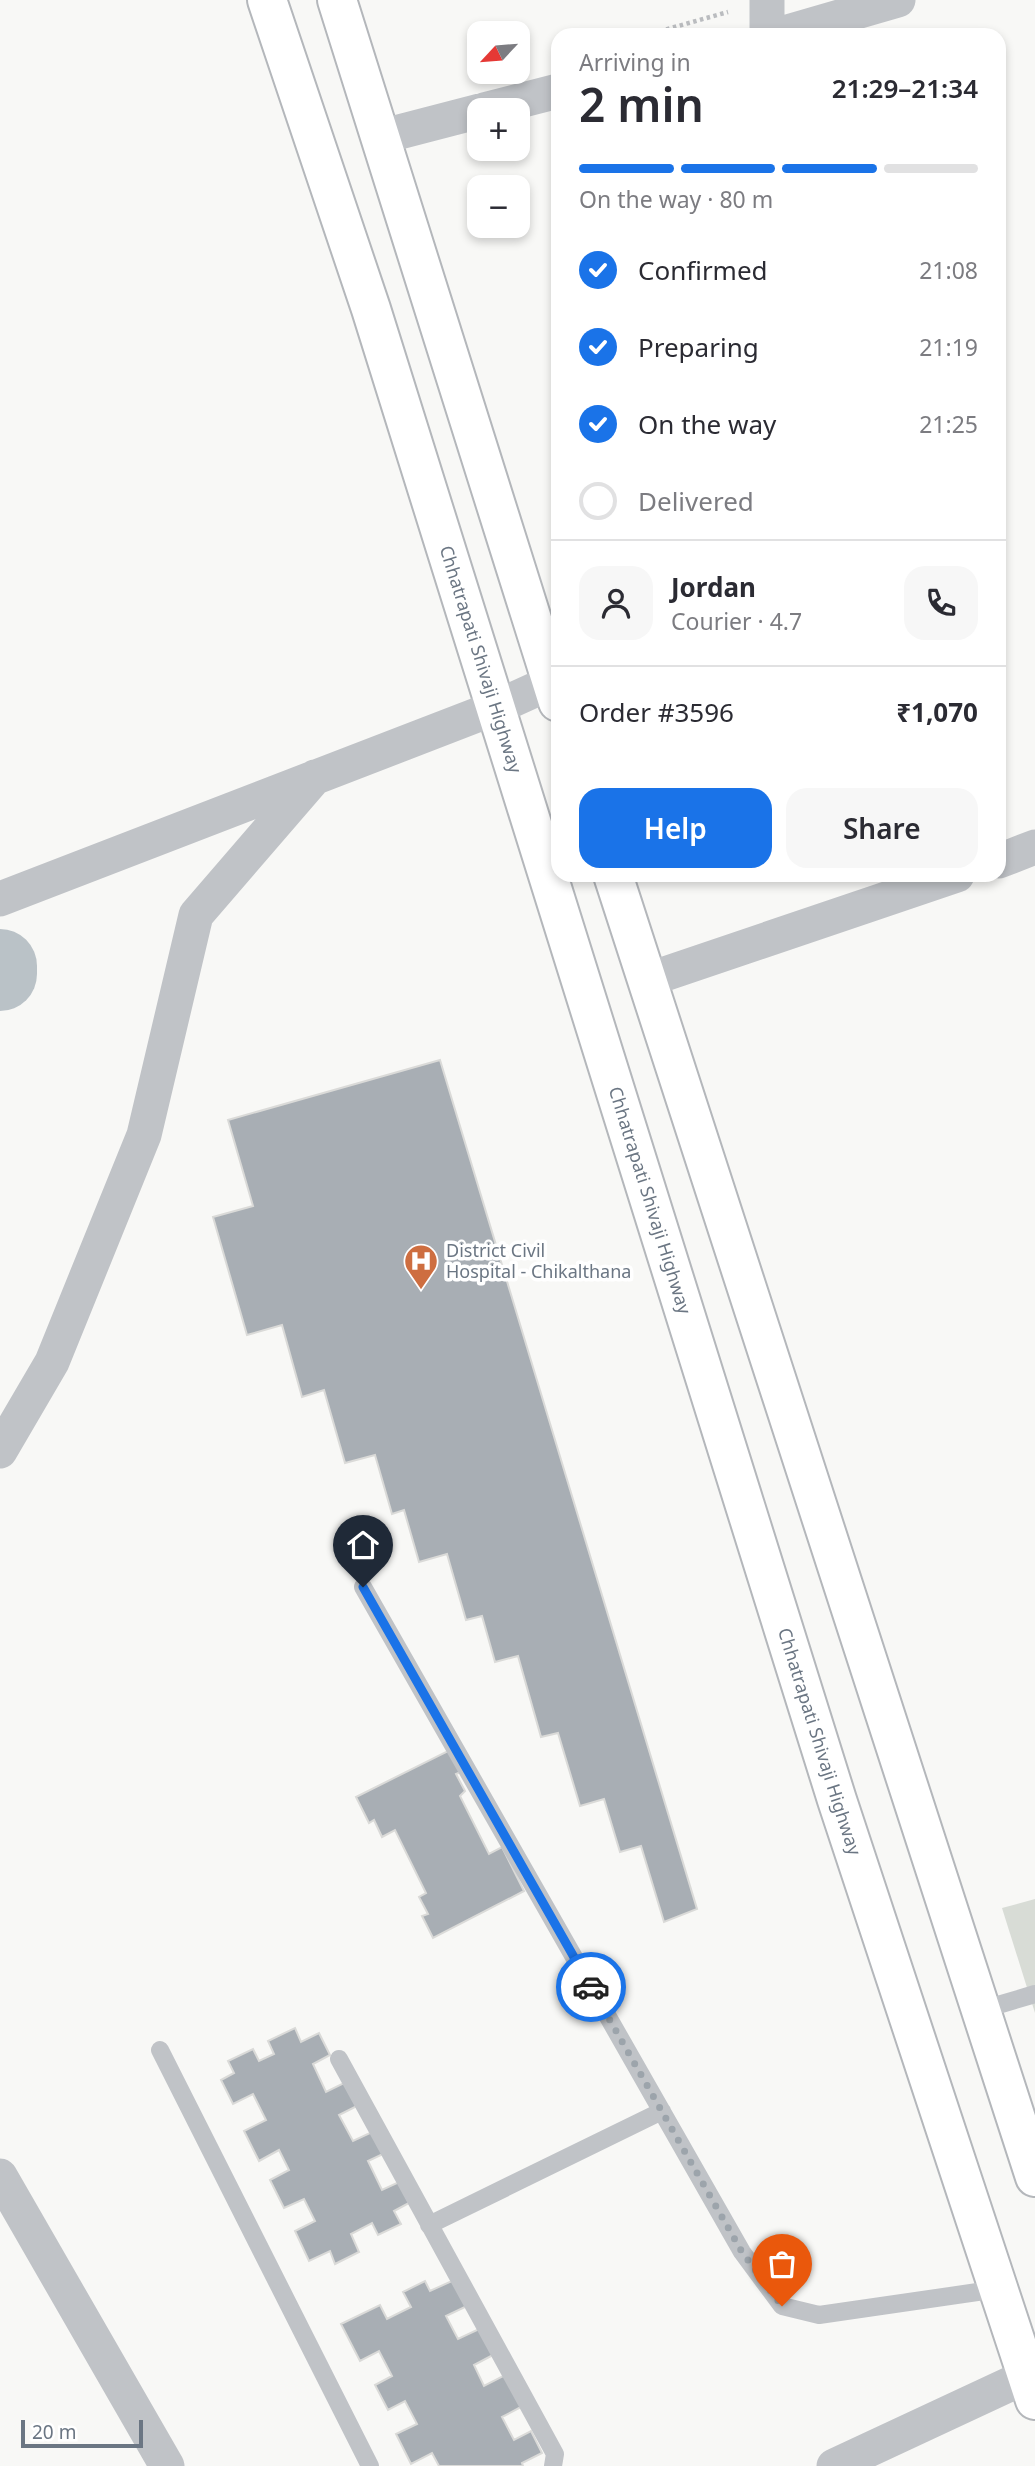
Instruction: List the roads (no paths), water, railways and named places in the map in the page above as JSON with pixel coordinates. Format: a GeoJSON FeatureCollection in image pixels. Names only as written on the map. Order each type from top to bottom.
{"type":"FeatureCollection","features":[{"type":"Feature","properties":{"kind":"main road","name":"Chhatrapati Shivaji Highway"},"geometry":{"type":"LineString","coordinates":[[267,0],[371,309],[837,1800],[1031,2388]]}},
{"type":"Feature","properties":{"kind":"main road"},"geometry":{"type":"LineString","coordinates":[[337,0],[551,679]]}},
{"type":"Feature","properties":{"kind":"main road"},"geometry":{"type":"LineString","coordinates":[[615,882],[1035,2177]]}},
{"type":"Feature","properties":{"kind":"street"},"geometry":{"type":"LineString","coordinates":[[801,28],[898,0]]}},
{"type":"Feature","properties":{"kind":"street"},"geometry":{"type":"LineString","coordinates":[[530,98],[551,93]]}},
{"type":"Feature","properties":{"kind":"street"},"geometry":{"type":"LineString","coordinates":[[380,137],[467,115]]}},
{"type":"Feature","properties":{"kind":"street"},"geometry":{"type":"LineString","coordinates":[[0,900],[495,708],[551,693]]}},
{"type":"Feature","properties":{"kind":"street"},"geometry":{"type":"LineString","coordinates":[[0,1451],[51,1362],[145,1135],[196,915],[315,778]]}},
{"type":"Feature","properties":{"kind":"street"},"geometry":{"type":"LineString","coordinates":[[1006,858],[1035,847]]}},
{"type":"Feature","properties":{"kind":"street"},"geometry":{"type":"LineString","coordinates":[[647,980],[936,882]]}},
{"type":"Feature","properties":{"kind":"street"},"geometry":{"type":"LineString","coordinates":[[0,2176],[167,2466]]}},
{"type":"Feature","properties":{"kind":"street"},"geometry":{"type":"LineString","coordinates":[[834,2466],[1031,2388]]}},
{"type":"Feature","properties":{"kind":"lane"},"geometry":{"type":"LineString","coordinates":[[363,1587],[742,2252],[782,2306],[819,2315],[998,2289]]}},
{"type":"Feature","properties":{"kind":"lane"},"geometry":{"type":"LineString","coordinates":[[981,2010],[1035,1994]]}},
{"type":"Feature","properties":{"kind":"lane"},"geometry":{"type":"LineString","coordinates":[[160,2050],[370,2466]]}},
{"type":"Feature","properties":{"kind":"lane"},"geometry":{"type":"LineString","coordinates":[[339,2059],[555,2454],[553,2466]]}},
{"type":"Feature","properties":{"kind":"lane"},"geometry":{"type":"LineString","coordinates":[[429,2225],[662,2111]]}},
{"type":"Feature","properties":{"kind":"waterway"},"geometry":{"type":"LineString","coordinates":[[0,966],[0,974]]}},
{"type":"Feature","properties":{"kind":"place","name":"District Civil Hospital - Chikalthana"},"geometry":{"type":"Point","coordinates":[421,1291]}}]}
